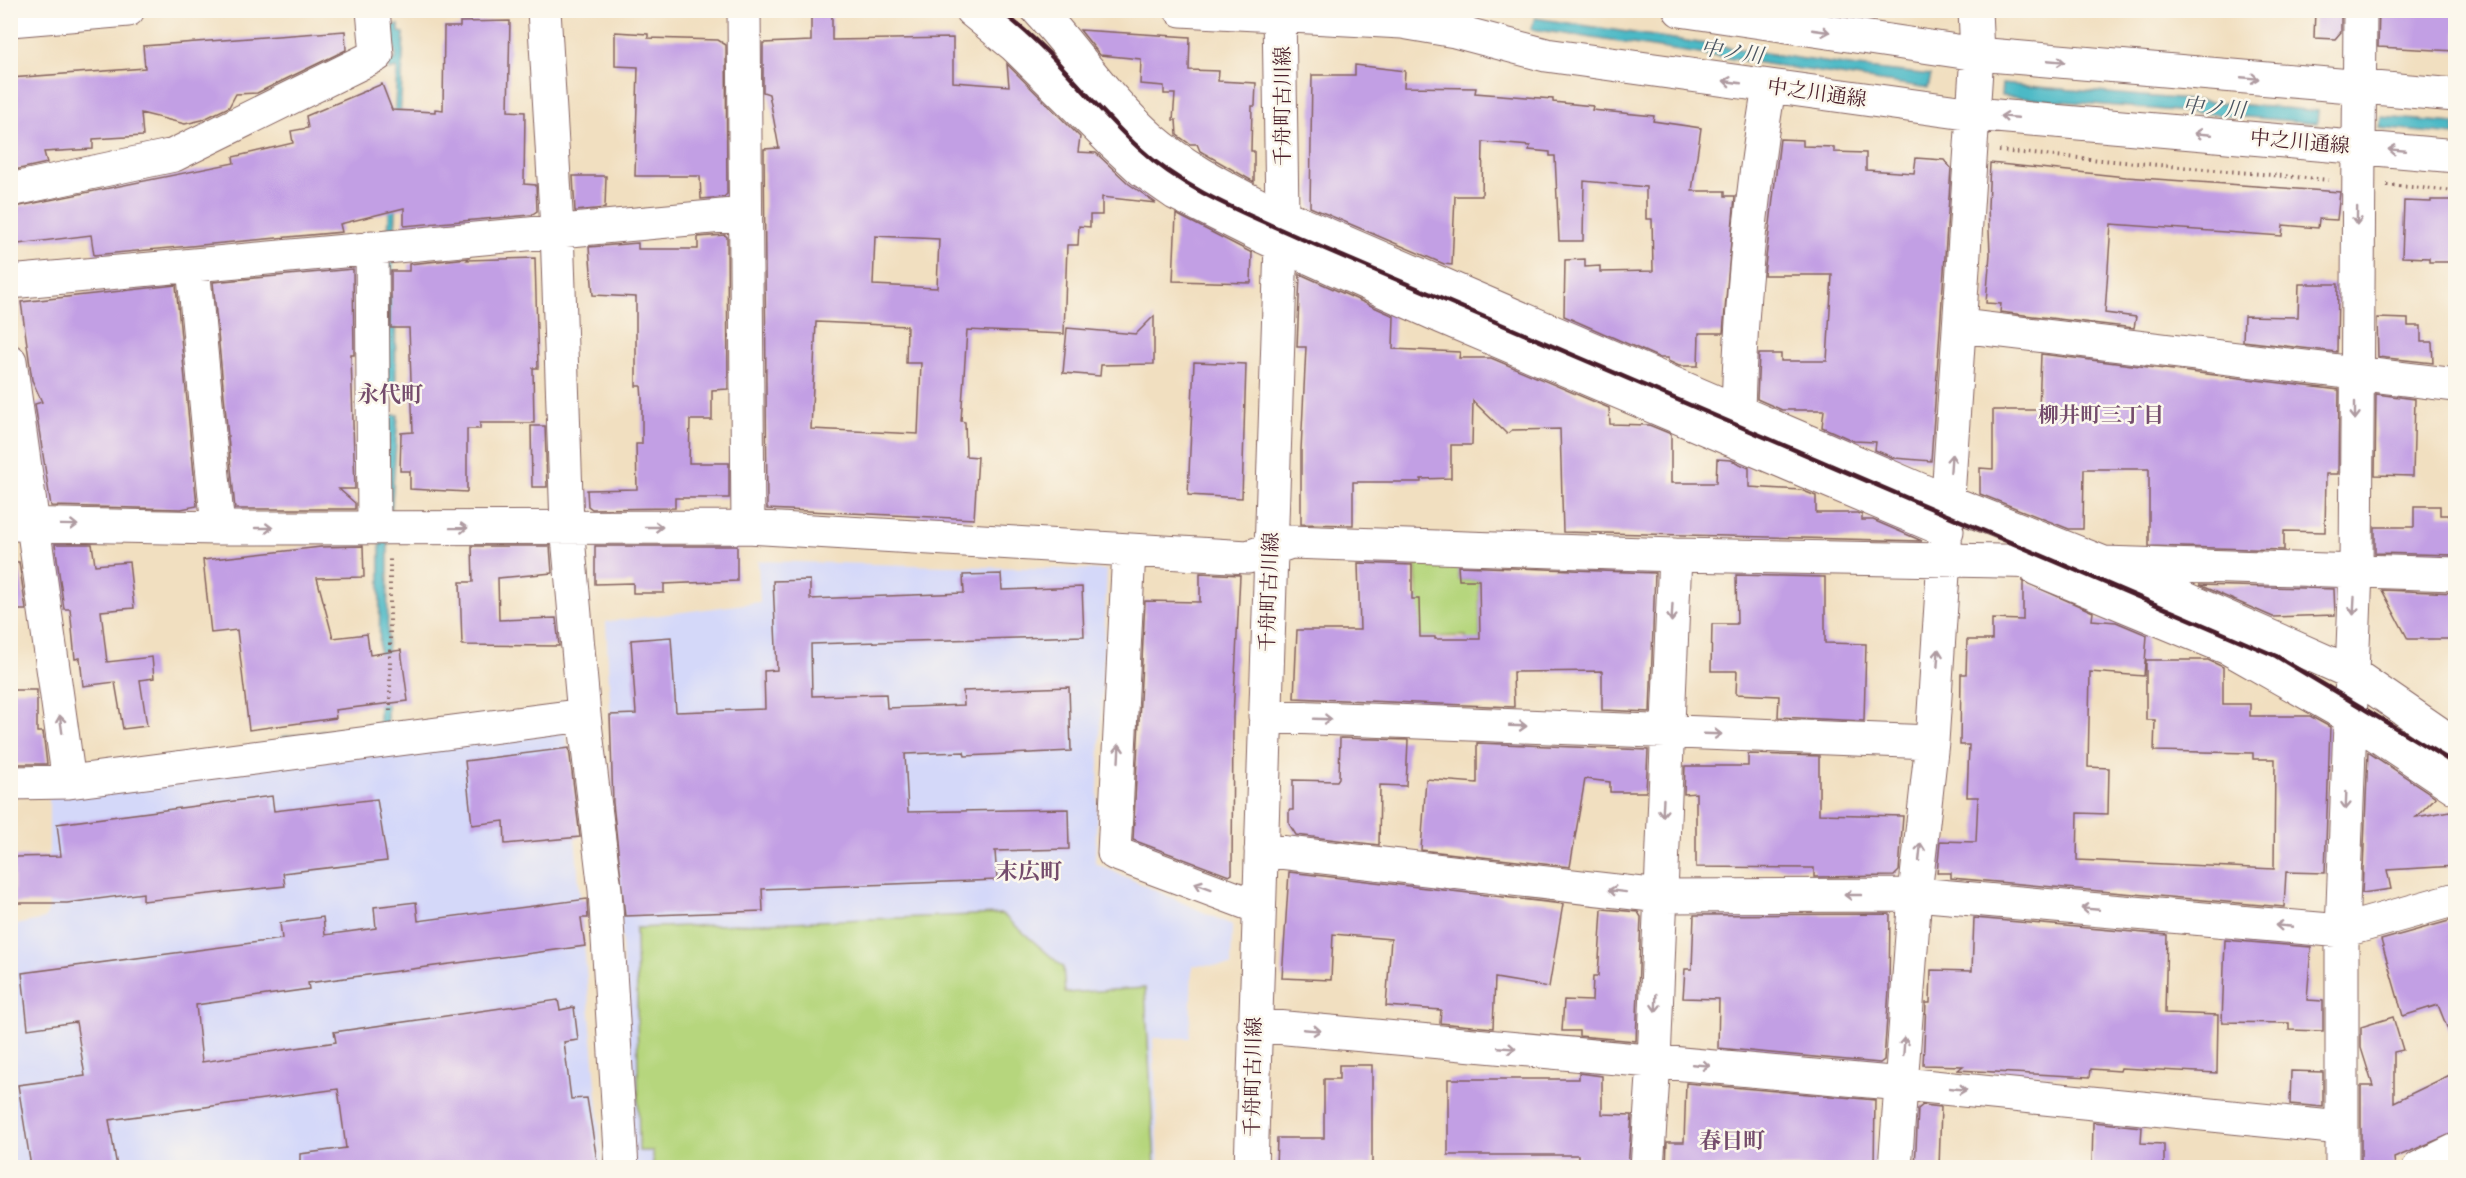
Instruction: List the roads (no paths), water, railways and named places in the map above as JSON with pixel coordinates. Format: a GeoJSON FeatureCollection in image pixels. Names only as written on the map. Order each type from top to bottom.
{"type":"FeatureCollection","features":[{"type":"Feature","properties":{"kind":"street"},"geometry":{"type":"LineString","coordinates":[[10,20],[128,10]]}},
{"type":"Feature","properties":{"kind":"street"},"geometry":{"type":"LineString","coordinates":[[10,190],[174,155],[276,107],[377,56],[373,10]]}},
{"type":"Feature","properties":{"kind":"street"},"geometry":{"type":"LineString","coordinates":[[543,10],[557,229],[567,526],[584,715],[605,890],[622,1167]]}},
{"type":"Feature","properties":{"kind":"street"},"geometry":{"type":"LineString","coordinates":[[744,10],[748,527]]}},
{"type":"Feature","properties":{"kind":"street"},"geometry":{"type":"LineString","coordinates":[[971,10],[1015,46],[1142,170],[1175,193],[1282,229],[1738,409],[1946,531]]}},
{"type":"Feature","properties":{"kind":"street"},"geometry":{"type":"LineString","coordinates":[[1038,10],[1123,111],[1151,138],[1183,163],[1260,206],[1282,229],[1442,317],[2021,563],[2228,648],[2348,716],[2456,788]]}},
{"type":"Feature","properties":{"kind":"street","name":"中之川通線"},"geometry":{"type":"LineString","coordinates":[[1181,10],[1281,12],[1402,22],[1455,31],[1546,55],[1973,114],[2456,156]]}},
{"type":"Feature","properties":{"kind":"street"},"geometry":{"type":"LineString","coordinates":[[1680,10],[1977,54],[2456,95]]}},
{"type":"Feature","properties":{"kind":"street"},"geometry":{"type":"LineString","coordinates":[[1895,1167],[1915,894],[1932,742],[1961,326],[1977,54],[1975,10]]}},
{"type":"Feature","properties":{"kind":"street"},"geometry":{"type":"LineString","coordinates":[[2342,1167],[2342,931],[2348,716],[2356,570],[2355,374],[2360,10]]}},
{"type":"Feature","properties":{"kind":"street","name":"千舟町古川線"},"geometry":{"type":"LineString","coordinates":[[1251,1167],[1282,229],[1281,12]]}},
{"type":"Feature","properties":{"kind":"street"},"geometry":{"type":"LineString","coordinates":[[1738,409],[1741,303],[1752,202],[1769,87]]}},
{"type":"Feature","properties":{"kind":"street"},"geometry":{"type":"LineString","coordinates":[[10,282],[557,229],[744,214]]}},
{"type":"Feature","properties":{"kind":"street"},"geometry":{"type":"LineString","coordinates":[[372,247],[382,528]]}},
{"type":"Feature","properties":{"kind":"street"},"geometry":{"type":"LineString","coordinates":[[193,266],[218,528]]}},
{"type":"Feature","properties":{"kind":"street"},"geometry":{"type":"LineString","coordinates":[[1961,326],[2456,385]]}},
{"type":"Feature","properties":{"kind":"street"},"geometry":{"type":"LineString","coordinates":[[10,361],[21,524],[69,782]]}},
{"type":"Feature","properties":{"kind":"street"},"geometry":{"type":"LineString","coordinates":[[21,524],[218,528],[748,527],[1249,557],[1291,542],[1675,555],[1946,531],[2104,563],[2350,672],[2456,745]]}},
{"type":"Feature","properties":{"kind":"street"},"geometry":{"type":"LineString","coordinates":[[1130,550],[1114,853],[1258,907]]}},
{"type":"Feature","properties":{"kind":"street"},"geometry":{"type":"LineString","coordinates":[[1647,1167],[1654,1061],[1675,555]]}},
{"type":"Feature","properties":{"kind":"street"},"geometry":{"type":"LineString","coordinates":[[2021,563],[2104,563],[2456,574]]}},
{"type":"Feature","properties":{"kind":"street"},"geometry":{"type":"LineString","coordinates":[[10,783],[69,782],[584,715]]}},
{"type":"Feature","properties":{"kind":"street"},"geometry":{"type":"LineString","coordinates":[[1265,716],[1932,742]]}},
{"type":"Feature","properties":{"kind":"street"},"geometry":{"type":"LineString","coordinates":[[1261,850],[1660,896],[1915,894],[2342,931],[2456,899]]}},
{"type":"Feature","properties":{"kind":"street"},"geometry":{"type":"LineString","coordinates":[[1254,1025],[1901,1084],[2341,1128]]}},
{"type":"Feature","properties":{"kind":"street"},"geometry":{"type":"LineString","coordinates":[[2419,1167],[2456,1150]]}},
{"type":"Feature","properties":{"kind":"water","name":"中ノ川"},"geometry":{"type":"Polygon","coordinates":[[[1535,18],[1857,67],[1931,75],[1928,88],[1531,29],[1535,18]]]}},
{"type":"Feature","properties":{"kind":"water"},"geometry":{"type":"Polygon","coordinates":[[[390,25],[399,25],[399,32],[404,33],[395,234],[388,234],[397,68],[389,70],[387,62],[396,59],[390,25]]]}},
{"type":"Feature","properties":{"kind":"water","name":"中ノ川"},"geometry":{"type":"Polygon","coordinates":[[[2002,84],[2318,111],[2317,123],[2001,96],[2002,84]]]}},
{"type":"Feature","properties":{"kind":"water"},"geometry":{"type":"Polygon","coordinates":[[[2381,117],[2455,123],[2455,135],[2379,128],[2381,117]]]}},
{"type":"Feature","properties":{"kind":"water"},"geometry":{"type":"Polygon","coordinates":[[[386,295],[395,296],[396,391],[388,391],[386,295]]]}},
{"type":"Feature","properties":{"kind":"water"},"geometry":{"type":"Polygon","coordinates":[[[390,415],[398,415],[391,515],[383,516],[390,415]]]}},
{"type":"Feature","properties":{"kind":"water"},"geometry":{"type":"Polygon","coordinates":[[[388,542],[387,731],[282,745],[281,737],[379,724],[380,543],[388,542]]]}},
{"type":"Feature","properties":{"kind":"waterway"},"geometry":{"type":"LineString","coordinates":[[389,277],[390,259]]}},
{"type":"Feature","properties":{"kind":"railway"},"geometry":{"type":"LineString","coordinates":[[999,10],[1037,42],[1139,148],[1176,177],[1216,200],[1302,239],[2276,656],[2456,764]]}},
{"type":"Feature","properties":{"kind":"district","name":"永代町"},"geometry":{"type":"Point","coordinates":[390,395]}},
{"type":"Feature","properties":{"kind":"district","name":"柳井町三丁目"},"geometry":{"type":"Point","coordinates":[2101,415]}},
{"type":"Feature","properties":{"kind":"district","name":"末広町"},"geometry":{"type":"Point","coordinates":[1029,872]}},
{"type":"Feature","properties":{"kind":"district","name":"春日町"},"geometry":{"type":"Point","coordinates":[1732,1141]}}]}
